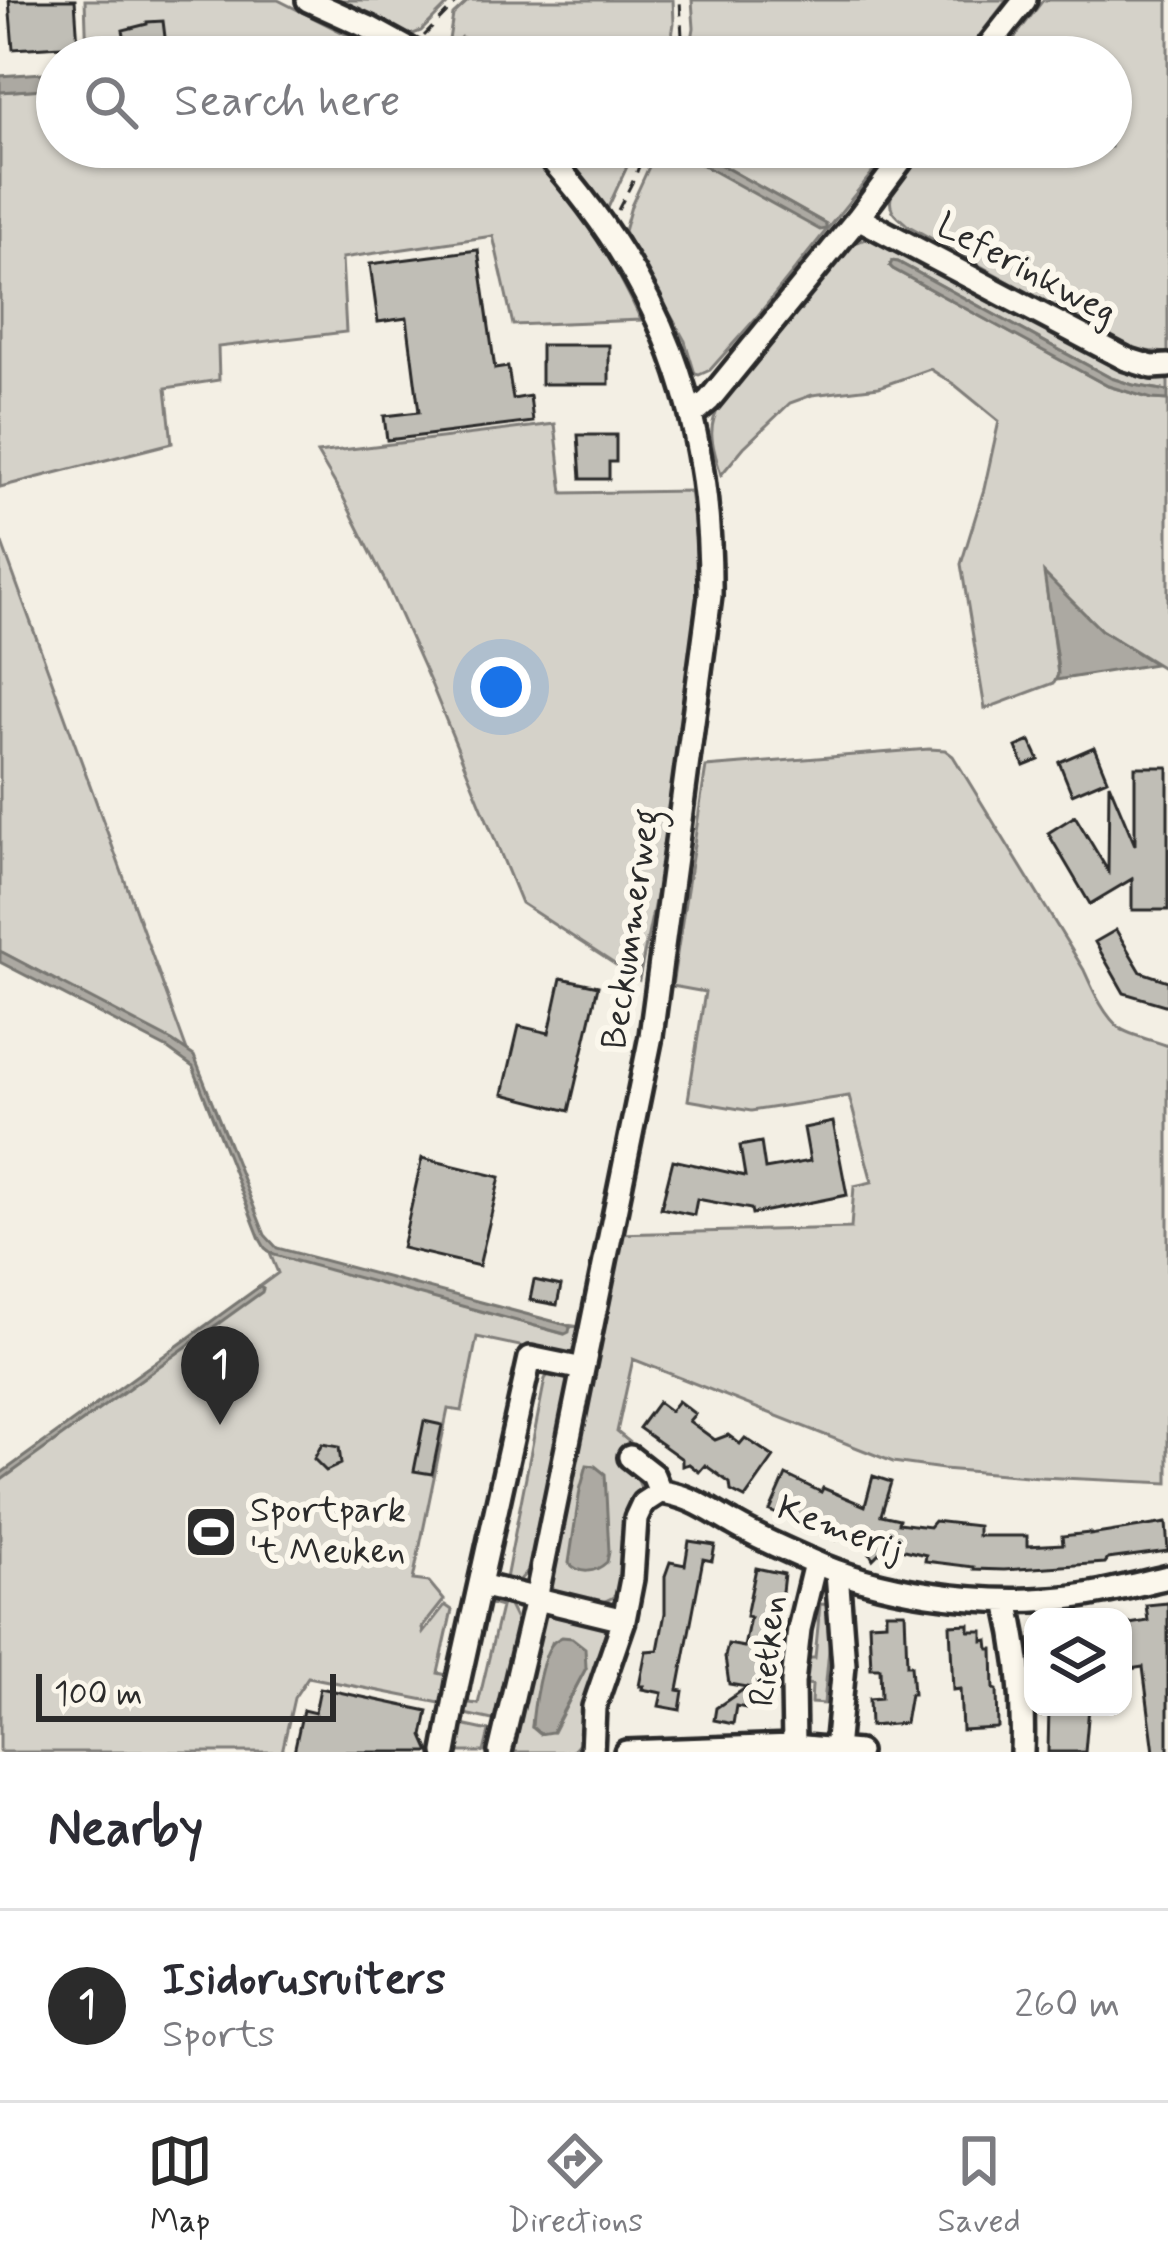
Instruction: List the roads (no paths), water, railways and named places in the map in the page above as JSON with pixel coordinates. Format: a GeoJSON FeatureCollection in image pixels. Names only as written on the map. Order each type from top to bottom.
{"type":"FeatureCollection","features":[{"type":"Feature","properties":{"kind":"street"},"geometry":{"type":"LineString","coordinates":[[308,0],[381,36]]}},
{"type":"Feature","properties":{"kind":"street"},"geometry":{"type":"LineString","coordinates":[[997,36],[1025,0]]}},
{"type":"Feature","properties":{"kind":"street","name":"Beckummerweg"},"geometry":{"type":"LineString","coordinates":[[500,1752],[536,1599],[651,1036],[710,596],[711,535],[693,414],[634,269],[592,205],[559,168]]}},
{"type":"Feature","properties":{"kind":"street"},"geometry":{"type":"LineString","coordinates":[[693,414],[895,168]]}},
{"type":"Feature","properties":{"kind":"street","name":"Leferinkweg"},"geometry":{"type":"LineString","coordinates":[[858,218],[1126,359],[1152,367],[1168,366]]}},
{"type":"Feature","properties":{"kind":"street"},"geometry":{"type":"LineString","coordinates":[[445,1752],[530,1358],[583,1369]]}},
{"type":"Feature","properties":{"kind":"street","name":"Kemerij"},"geometry":{"type":"LineString","coordinates":[[630,1457],[653,1475],[660,1492],[697,1501],[737,1526],[837,1572],[914,1591],[1007,1601],[1055,1599],[1168,1577]]}},
{"type":"Feature","properties":{"kind":"street"},"geometry":{"type":"LineString","coordinates":[[592,1752],[594,1707],[624,1620],[632,1579],[636,1518],[644,1503],[660,1492]]}},
{"type":"Feature","properties":{"kind":"street","name":"Rietken"},"geometry":{"type":"LineString","coordinates":[[794,1746],[793,1683],[815,1563]]}},
{"type":"Feature","properties":{"kind":"street","name":"Rietken"},"geometry":{"type":"LineString","coordinates":[[837,1572],[847,1751]]}},
{"type":"Feature","properties":{"kind":"street"},"geometry":{"type":"LineString","coordinates":[[479,1585],[624,1620]]}},
{"type":"Feature","properties":{"kind":"street"},"geometry":{"type":"LineString","coordinates":[[1007,1601],[1019,1660],[1022,1752]]}},
{"type":"Feature","properties":{"kind":"street"},"geometry":{"type":"LineString","coordinates":[[626,1752],[794,1746],[847,1751]]}},
{"type":"Feature","properties":{"kind":"place","name":"Isidorusruiters"},"geometry":{"type":"Point","coordinates":[220,1425]}},
{"type":"Feature","properties":{"kind":"place","name":"Sportpark 't Meuken"},"geometry":{"type":"Point","coordinates":[211,1532]}}]}
